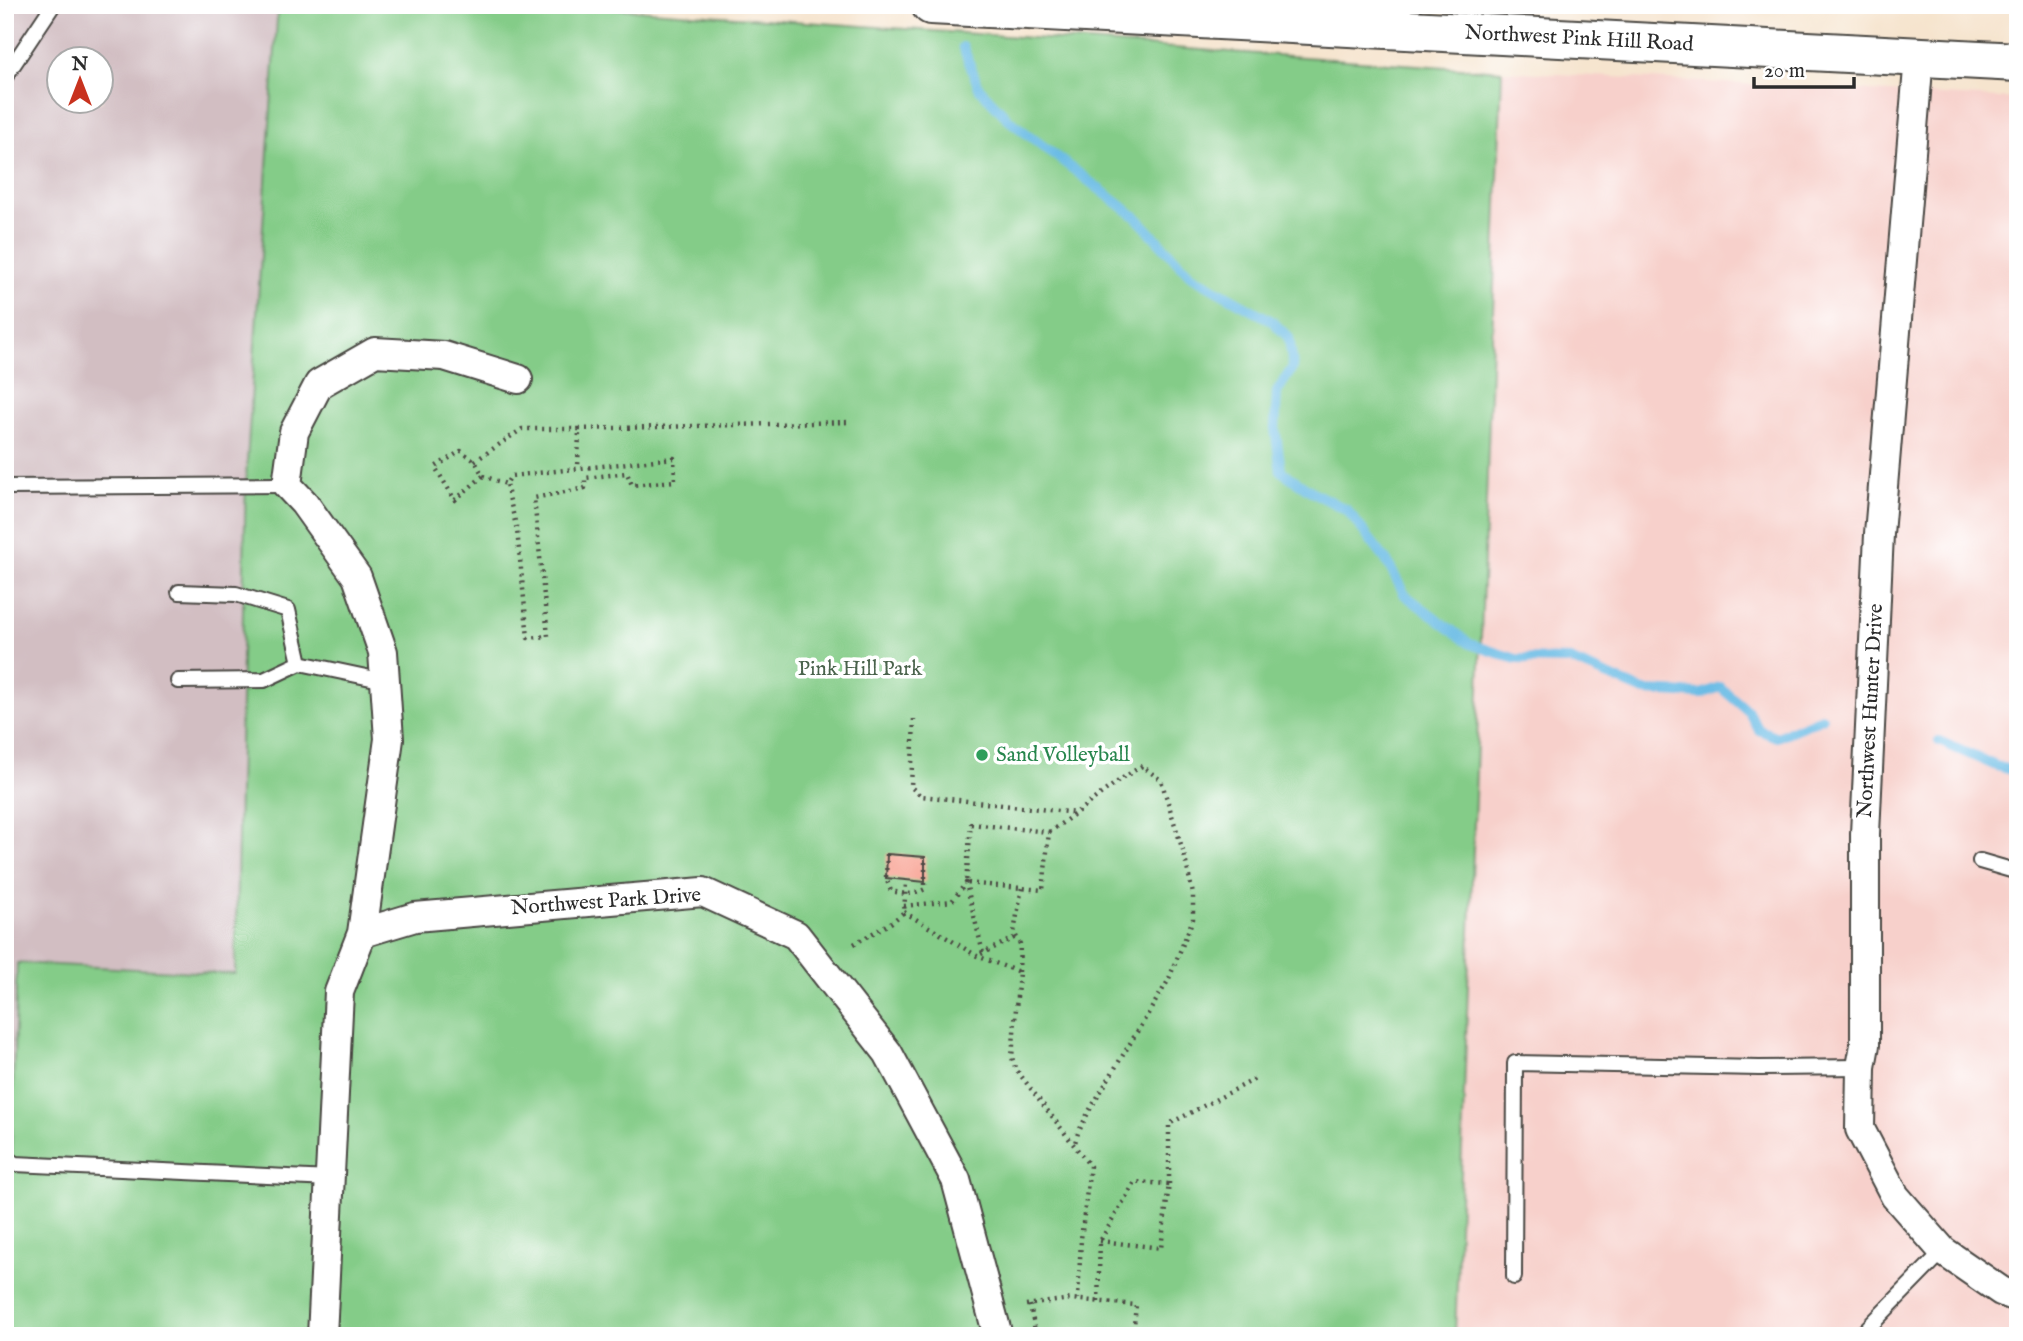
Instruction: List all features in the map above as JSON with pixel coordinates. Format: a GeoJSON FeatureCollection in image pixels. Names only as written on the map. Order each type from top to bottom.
{"type":"FeatureCollection","features":[{"type":"Feature","properties":{"kind":"main road","name":"Northwest Pink Hill Road"},"geometry":{"type":"LineString","coordinates":[[931,5],[1308,15],[2018,62]]}},
{"type":"Feature","properties":{"kind":"street","name":"Northwest Hunter Drive"},"geometry":{"type":"LineString","coordinates":[[1919,57],[1879,534],[1864,834],[1865,1045],[1861,1067],[1860,1129],[1895,1196],[1942,1251],[2001,1291],[2018,1298]]}},
{"type":"Feature","properties":{"kind":"street"},"geometry":{"type":"LineString","coordinates":[[322,1336],[339,992],[362,933],[389,739],[383,652],[357,577],[304,503],[287,485],[293,432],[319,384],[375,352],[444,356],[518,379]]}},
{"type":"Feature","properties":{"kind":"street","name":"Northwest Park Drive"},"geometry":{"type":"LineString","coordinates":[[362,933],[415,917],[703,892],[796,935],[888,1053],[956,1180],[998,1336]]}},
{"type":"Feature","properties":{"kind":"lane"},"geometry":{"type":"LineString","coordinates":[[5,77],[53,5]]}},
{"type":"Feature","properties":{"kind":"lane"},"geometry":{"type":"LineString","coordinates":[[5,487],[287,485]]}},
{"type":"Feature","properties":{"kind":"lane"},"geometry":{"type":"LineString","coordinates":[[179,592],[236,594],[288,610],[300,663]]}},
{"type":"Feature","properties":{"kind":"lane"},"geometry":{"type":"LineString","coordinates":[[178,681],[264,680],[300,663],[385,681]]}},
{"type":"Feature","properties":{"kind":"lane"},"geometry":{"type":"LineString","coordinates":[[1980,861],[2018,872]]}},
{"type":"Feature","properties":{"kind":"lane"},"geometry":{"type":"LineString","coordinates":[[1514,1277],[1516,1063],[1759,1068],[1861,1067]]}},
{"type":"Feature","properties":{"kind":"lane"},"geometry":{"type":"LineString","coordinates":[[5,1157],[15,1164],[330,1180]]}},
{"type":"Feature","properties":{"kind":"lane"},"geometry":{"type":"LineString","coordinates":[[1860,1336],[1942,1251]]}},
{"type":"Feature","properties":{"kind":"path"},"geometry":{"type":"LineString","coordinates":[[475,461],[523,429],[850,422]]}},
{"type":"Feature","properties":{"kind":"path"},"geometry":{"type":"LineString","coordinates":[[578,469],[579,429]]}},
{"type":"Feature","properties":{"kind":"path"},"geometry":{"type":"LineString","coordinates":[[484,476],[455,500],[435,467],[461,451],[475,461],[484,476],[506,484]]}},
{"type":"Feature","properties":{"kind":"path"},"geometry":{"type":"LineString","coordinates":[[674,458],[675,481],[632,485],[627,473],[586,478],[585,488],[534,498],[548,636],[528,638],[517,530],[506,484],[511,476],[674,458]]}},
{"type":"Feature","properties":{"kind":"path"},"geometry":{"type":"LineString","coordinates":[[914,719],[911,787],[921,796],[1077,813]]}},
{"type":"Feature","properties":{"kind":"path"},"geometry":{"type":"LineString","coordinates":[[979,955],[966,883],[971,824],[1049,832],[1114,782],[1142,766],[1161,780],[1188,867],[1194,894],[1194,919],[1168,981],[1089,1111],[1074,1146]]}},
{"type":"Feature","properties":{"kind":"path"},"geometry":{"type":"LineString","coordinates":[[966,883],[1043,890],[1049,832]]}},
{"type":"Feature","properties":{"kind":"path"},"geometry":{"type":"LineString","coordinates":[[887,855],[887,884],[891,891],[914,895],[925,889],[925,857]]}},
{"type":"Feature","properties":{"kind":"path"},"geometry":{"type":"LineString","coordinates":[[904,909],[906,883]]}},
{"type":"Feature","properties":{"kind":"path"},"geometry":{"type":"LineString","coordinates":[[854,944],[892,922],[904,909],[952,901],[966,883]]}},
{"type":"Feature","properties":{"kind":"path"},"geometry":{"type":"LineString","coordinates":[[1022,887],[1014,932],[1020,944],[1012,1057],[1015,1068],[1090,1166],[1081,1239],[1078,1299]]}},
{"type":"Feature","properties":{"kind":"path"},"geometry":{"type":"LineString","coordinates":[[904,909],[979,955],[1019,972]]}},
{"type":"Feature","properties":{"kind":"path"},"geometry":{"type":"LineString","coordinates":[[979,955],[1016,937]]}},
{"type":"Feature","properties":{"kind":"path"},"geometry":{"type":"LineString","coordinates":[[1100,1241],[1161,1248],[1170,1184],[1169,1124],[1256,1078]]}},
{"type":"Feature","properties":{"kind":"path"},"geometry":{"type":"LineString","coordinates":[[1098,1301],[1100,1241],[1135,1182],[1170,1184]]}},
{"type":"Feature","properties":{"kind":"path"},"geometry":{"type":"LineString","coordinates":[[1036,1336],[1028,1305],[1078,1299],[1136,1305],[1133,1336]]}},
{"type":"Feature","properties":{"kind":"shaded area"},"geometry":{"type":"Polygon","coordinates":[[[5,5],[279,5],[235,974],[17,964],[6,1294],[5,5]]]}},
{"type":"Feature","properties":{"kind":"shaded area"},"geometry":{"type":"Polygon","coordinates":[[[1502,71],[2018,99],[2018,1336],[1455,1336],[1502,71]]]}},
{"type":"Feature","properties":{"kind":"green space","name":"Pink Hill Park"},"geometry":{"type":"Polygon","coordinates":[[[278,5],[565,5],[1502,71],[1455,1336],[5,1336],[17,963],[235,974],[246,476],[278,5]]]}},
{"type":"Feature","properties":{"kind":"building"},"geometry":{"type":"Polygon","coordinates":[[[887,854],[925,857],[925,882],[886,878],[887,854]]]}},
{"type":"Feature","properties":{"kind":"waterway"},"geometry":{"type":"LineString","coordinates":[[963,47],[979,88],[1010,121],[1136,217],[1190,275],[1272,321],[1289,338],[1293,367],[1277,392],[1275,428],[1281,471],[1314,493],[1347,510],[1386,560],[1405,595],[1470,644],[1516,659],[1570,660],[1644,691],[1701,694],[1720,687],[1748,711],[1759,730],[1777,737],[1822,718]]}},
{"type":"Feature","properties":{"kind":"waterway"},"geometry":{"type":"LineString","coordinates":[[1939,741],[1996,766],[2018,772]]}},
{"type":"Feature","properties":{"kind":"place","name":"Sand Volleyball"},"geometry":{"type":"Point","coordinates":[982,755]}}]}
